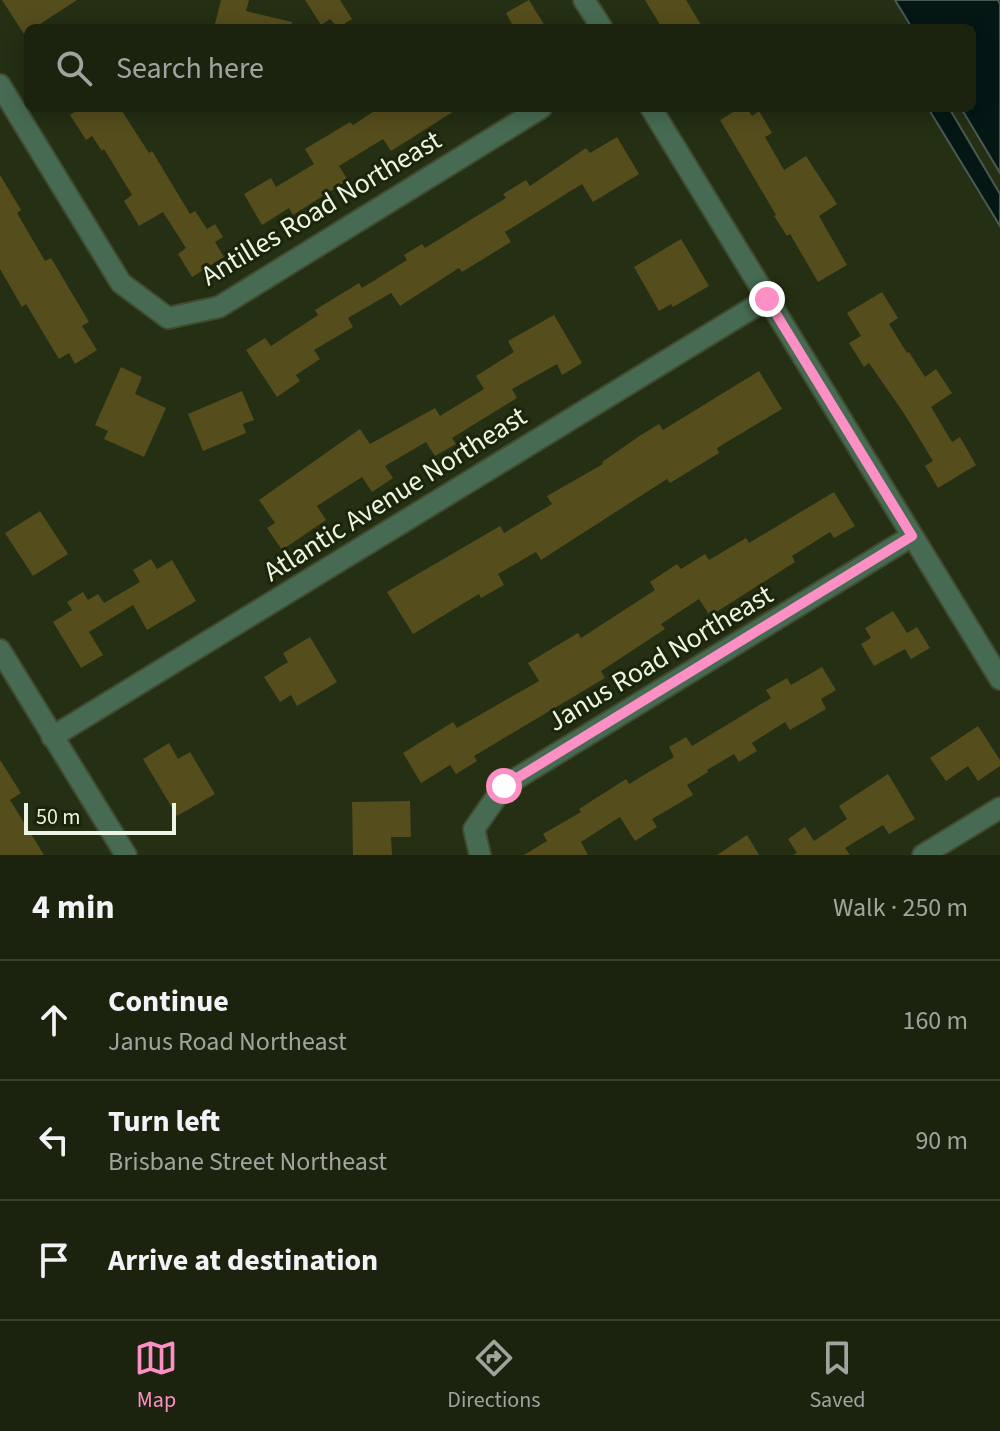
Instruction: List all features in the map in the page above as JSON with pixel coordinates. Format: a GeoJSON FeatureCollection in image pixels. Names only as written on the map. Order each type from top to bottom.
{"type":"FeatureCollection","features":[{"type":"Feature","properties":{"kind":"street"},"geometry":{"type":"LineString","coordinates":[[584,0],[599,24]]}},
{"type":"Feature","properties":{"kind":"street","name":"Antilles Road Northeast"},"geometry":{"type":"LineString","coordinates":[[0,85],[121,283],[168,318],[219,307],[535,112]]}},
{"type":"Feature","properties":{"kind":"street"},"geometry":{"type":"LineString","coordinates":[[653,112],[1000,679]]}},
{"type":"Feature","properties":{"kind":"street","name":"Atlantic Avenue Northeast"},"geometry":{"type":"LineString","coordinates":[[52,737],[767,299]]}},
{"type":"Feature","properties":{"kind":"street","name":"Janus Road Northeast"},"geometry":{"type":"LineString","coordinates":[[480,855],[474,829],[504,786],[912,536]]}},
{"type":"Feature","properties":{"kind":"street"},"geometry":{"type":"LineString","coordinates":[[0,650],[126,855]]}},
{"type":"Feature","properties":{"kind":"street"},"geometry":{"type":"LineString","coordinates":[[923,855],[1000,808]]}},
{"type":"Feature","properties":{"kind":"shaded area"},"geometry":{"type":"Polygon","coordinates":[[[895,0],[998,0],[1000,173],[963,112],[976,112],[976,24],[910,24],[895,0]]]}},
{"type":"Feature","properties":{"kind":"shaded area"},"geometry":{"type":"Polygon","coordinates":[[[930,112],[951,112],[1000,194],[1000,226],[930,112]]]}},
{"type":"Feature","properties":{"kind":"building"},"geometry":{"type":"Polygon","coordinates":[[[2,0],[77,0],[40,24],[24,24],[24,34],[2,0]]]}},
{"type":"Feature","properties":{"kind":"building"},"geometry":{"type":"Polygon","coordinates":[[[221,0],[249,0],[246,11],[292,22],[292,24],[215,24],[221,0]]]}},
{"type":"Feature","properties":{"kind":"building"},"geometry":{"type":"Polygon","coordinates":[[[305,0],[340,0],[352,19],[344,24],[334,24],[330,19],[320,24],[305,0]]]}},
{"type":"Feature","properties":{"kind":"building"},"geometry":{"type":"Polygon","coordinates":[[[529,0],[544,24],[512,24],[506,13],[529,0]]]}},
{"type":"Feature","properties":{"kind":"building"},"geometry":{"type":"Polygon","coordinates":[[[645,0],[686,0],[701,24],[660,24],[645,0]]]}},
{"type":"Feature","properties":{"kind":"building"},"geometry":{"type":"Polygon","coordinates":[[[75,112],[123,112],[149,153],[152,151],[190,214],[195,211],[207,229],[215,224],[223,237],[215,242],[224,257],[192,277],[178,254],[186,248],[163,212],[139,226],[124,201],[132,195],[104,149],[102,151],[92,136],[86,140],[70,115],[75,112]]]}},
{"type":"Feature","properties":{"kind":"building"},"geometry":{"type":"Polygon","coordinates":[[[373,112],[453,112],[391,151],[383,139],[339,166],[348,180],[293,215],[289,208],[262,225],[244,194],[271,178],[276,187],[314,164],[305,149],[350,122],[353,125],[373,112]]]}},
{"type":"Feature","properties":{"kind":"building"},"geometry":{"type":"Polygon","coordinates":[[[733,112],[750,112],[752,116],[760,112],[772,133],[765,137],[784,170],[806,156],[837,204],[819,216],[847,265],[818,282],[790,234],[787,236],[774,216],[720,120],[733,112]]]}},
{"type":"Feature","properties":{"kind":"building"},"geometry":{"type":"Polygon","coordinates":[[[617,137],[639,174],[593,202],[582,184],[505,232],[511,242],[462,272],[459,268],[400,306],[391,293],[348,318],[353,327],[314,350],[320,359],[296,375],[300,381],[277,397],[246,350],[265,338],[271,346],[318,315],[315,310],[359,283],[362,288],[407,260],[404,255],[422,244],[425,248],[506,198],[503,194],[526,180],[530,186],[586,148],[590,153],[617,137]]]}},
{"type":"Feature","properties":{"kind":"building"},"geometry":{"type":"Polygon","coordinates":[[[0,175],[21,210],[17,213],[45,261],[51,258],[89,322],[82,326],[97,350],[75,364],[69,353],[59,359],[26,304],[22,307],[0,269],[0,175]]]}},
{"type":"Feature","properties":{"kind":"building"},"geometry":{"type":"Polygon","coordinates":[[[681,239],[709,286],[673,307],[671,304],[659,311],[634,267],[681,239]]]}},
{"type":"Feature","properties":{"kind":"building"},"geometry":{"type":"Polygon","coordinates":[[[882,292],[898,318],[889,324],[907,353],[925,377],[936,369],[952,393],[931,407],[952,442],[960,437],[976,465],[938,488],[925,466],[933,461],[905,415],[869,363],[864,367],[849,343],[861,336],[847,313],[882,292]]]}},
{"type":"Feature","properties":{"kind":"building"},"geometry":{"type":"Polygon","coordinates":[[[554,315],[582,363],[562,375],[557,364],[512,389],[517,398],[452,438],[456,444],[435,456],[426,442],[385,466],[393,478],[372,492],[362,477],[317,506],[326,520],[282,550],[267,528],[275,523],[259,500],[360,429],[370,444],[435,408],[440,416],[484,389],[476,376],[514,352],[508,341],[554,315]]]}},
{"type":"Feature","properties":{"kind":"building"},"geometry":{"type":"Polygon","coordinates":[[[121,367],[142,377],[135,394],[166,408],[144,457],[104,439],[108,431],[95,425],[121,367]]]}},
{"type":"Feature","properties":{"kind":"building"},"geometry":{"type":"Polygon","coordinates":[[[759,371],[782,409],[717,448],[719,453],[670,483],[667,479],[541,560],[536,552],[498,574],[504,585],[481,598],[479,594],[413,634],[387,592],[500,526],[504,533],[552,504],[547,496],[603,464],[641,435],[659,424],[663,430],[759,371]]]}},
{"type":"Feature","properties":{"kind":"building"},"geometry":{"type":"Polygon","coordinates":[[[242,391],[254,420],[243,424],[246,433],[203,451],[188,414],[242,391]]]}},
{"type":"Feature","properties":{"kind":"building"},"geometry":{"type":"Polygon","coordinates":[[[834,492],[855,526],[834,538],[830,532],[792,556],[795,562],[710,616],[699,599],[661,624],[665,629],[601,671],[605,678],[474,756],[477,761],[456,774],[450,765],[421,783],[403,753],[453,722],[457,728],[539,681],[528,663],[578,633],[581,638],[655,590],[650,582],[677,564],[681,569],[705,554],[709,560],[746,538],[749,543],[834,492]]]}},
{"type":"Feature","properties":{"kind":"building"},"geometry":{"type":"Polygon","coordinates":[[[40,511],[68,554],[33,576],[5,533],[40,511]]]}},
{"type":"Feature","properties":{"kind":"building"},"geometry":{"type":"Polygon","coordinates":[[[151,559],[157,569],[172,560],[196,601],[147,630],[133,605],[89,632],[103,655],[81,668],[53,622],[72,610],[67,602],[83,592],[88,600],[98,594],[104,603],[140,582],[133,570],[151,559]]]}},
{"type":"Feature","properties":{"kind":"building"},"geometry":{"type":"Polygon","coordinates":[[[893,611],[907,633],[917,627],[930,648],[911,659],[905,649],[874,666],[861,644],[871,638],[865,628],[893,611]]]}},
{"type":"Feature","properties":{"kind":"building"},"geometry":{"type":"Polygon","coordinates":[[[310,637],[337,682],[297,706],[291,695],[280,702],[264,677],[288,662],[283,653],[310,637]]]}},
{"type":"Feature","properties":{"kind":"building"},"geometry":{"type":"Polygon","coordinates":[[[822,667],[836,690],[821,699],[826,709],[790,730],[785,722],[752,743],[757,751],[739,762],[734,754],[707,770],[687,785],[693,795],[652,819],[657,827],[635,841],[620,817],[581,842],[588,855],[524,855],[547,841],[543,834],[581,812],[579,809],[626,779],[629,784],[674,757],[669,747],[686,737],[692,746],[771,698],[766,690],[787,678],[791,685],[822,667]]]}},
{"type":"Feature","properties":{"kind":"building"},"geometry":{"type":"Polygon","coordinates":[[[978,726],[1000,760],[1000,766],[978,781],[968,766],[946,781],[930,758],[978,726]]]}},
{"type":"Feature","properties":{"kind":"building"},"geometry":{"type":"Polygon","coordinates":[[[169,743],[178,759],[190,752],[215,794],[177,816],[143,759],[169,743]]]}},
{"type":"Feature","properties":{"kind":"building"},"geometry":{"type":"Polygon","coordinates":[[[0,760],[21,793],[10,800],[44,855],[0,855],[0,760]]]}},
{"type":"Feature","properties":{"kind":"building"},"geometry":{"type":"Polygon","coordinates":[[[888,774],[915,819],[889,834],[883,825],[845,848],[850,855],[793,855],[797,853],[788,839],[805,827],[814,841],[847,819],[839,806],[888,774]]]}},
{"type":"Feature","properties":{"kind":"building"},"geometry":{"type":"Polygon","coordinates":[[[410,801],[411,837],[391,837],[392,855],[353,855],[352,802],[410,801]]]}},
{"type":"Feature","properties":{"kind":"building"},"geometry":{"type":"Polygon","coordinates":[[[747,835],[759,855],[717,855],[747,835]]]}},
{"type":"Feature","properties":{"kind":"route"},"geometry":{"type":"LineString","coordinates":[[504,786],[912,536],[767,299]]}}]}
